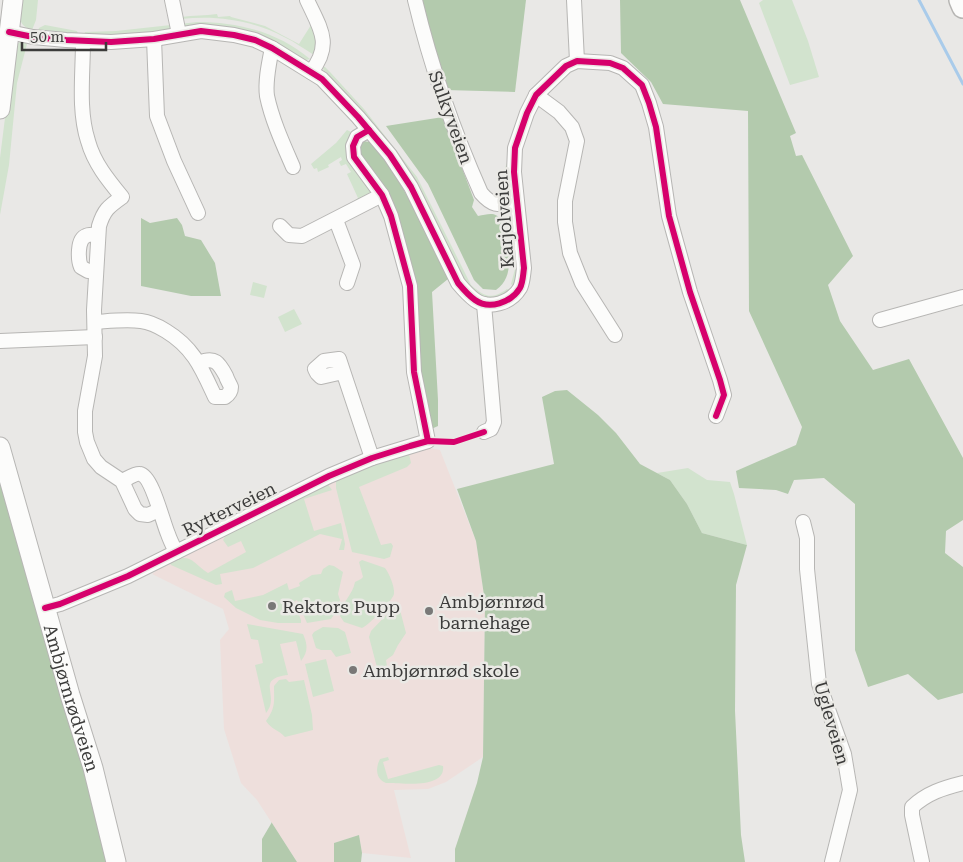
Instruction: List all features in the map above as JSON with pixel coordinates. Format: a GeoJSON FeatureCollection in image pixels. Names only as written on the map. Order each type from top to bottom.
{"type":"FeatureCollection","features":[{"type":"Feature","properties":{"kind":"main road"},"geometry":{"type":"LineString","coordinates":[[960,0],[963,6]]}},
{"type":"Feature","properties":{"kind":"street"},"geometry":{"type":"LineString","coordinates":[[0,109],[14,0]]}},
{"type":"Feature","properties":{"kind":"street"},"geometry":{"type":"LineString","coordinates":[[172,0],[179,34]]}},
{"type":"Feature","properties":{"kind":"street"},"geometry":{"type":"LineString","coordinates":[[307,0],[320,29],[324,46],[320,61],[311,72]]}},
{"type":"Feature","properties":{"kind":"street","name":"Sulkyveien"},"geometry":{"type":"LineString","coordinates":[[415,0],[434,72],[458,138],[481,193],[488,200],[496,204],[517,203]]}},
{"type":"Feature","properties":{"kind":"street"},"geometry":{"type":"LineString","coordinates":[[574,0],[577,61],[597,61],[623,68],[642,85],[650,103],[656,127],[669,216],[690,292],[724,395],[716,416]]}},
{"type":"Feature","properties":{"kind":"street"},"geometry":{"type":"LineString","coordinates":[[10,32],[33,37],[111,42],[154,39],[201,31],[234,35],[255,40],[272,48],[322,80],[390,155],[411,187],[458,282],[466,293],[476,301],[484,304],[494,422],[490,429],[484,432]]}},
{"type":"Feature","properties":{"kind":"street"},"geometry":{"type":"LineString","coordinates":[[154,39],[157,116],[174,161],[198,213]]}},
{"type":"Feature","properties":{"kind":"street"},"geometry":{"type":"LineString","coordinates":[[83,41],[83,117],[88,141],[97,164],[122,197],[104,212],[98,235],[87,235],[81,239],[80,244],[79,261],[81,267],[88,271],[96,271],[94,310],[95,356],[84,424],[87,442],[94,459],[101,467],[122,481],[140,514],[148,515],[159,510]]}},
{"type":"Feature","properties":{"kind":"street"},"geometry":{"type":"LineString","coordinates":[[272,48],[268,68],[267,94],[274,122],[293,167]]}},
{"type":"Feature","properties":{"kind":"street","name":"Karjolveien"},"geometry":{"type":"LineString","coordinates":[[484,304],[504,302],[520,287],[524,268],[514,172],[515,148],[527,113],[536,95],[566,66],[577,61]]}},
{"type":"Feature","properties":{"kind":"street"},"geometry":{"type":"LineString","coordinates":[[536,95],[559,112],[572,127],[577,141],[565,202],[565,222],[570,254],[582,283],[615,334]]}},
{"type":"Feature","properties":{"kind":"street"},"geometry":{"type":"LineString","coordinates":[[280,226],[289,235],[302,236],[336,220],[350,208],[382,195],[354,157],[353,146],[357,137],[369,130]]}},
{"type":"Feature","properties":{"kind":"street","name":"Rytterveien"},"geometry":{"type":"LineString","coordinates":[[45,608],[60,604],[128,576],[329,476],[372,458],[428,442],[414,372],[410,286],[391,216],[382,195]]}},
{"type":"Feature","properties":{"kind":"street"},"geometry":{"type":"LineString","coordinates":[[336,220],[353,265],[347,283]]}},
{"type":"Feature","properties":{"kind":"street"},"geometry":{"type":"LineString","coordinates":[[880,320],[963,297]]}},
{"type":"Feature","properties":{"kind":"street"},"geometry":{"type":"LineString","coordinates":[[95,322],[131,320],[152,324],[182,343],[199,363]]}},
{"type":"Feature","properties":{"kind":"street"},"geometry":{"type":"LineString","coordinates":[[0,341],[95,337]]}},
{"type":"Feature","properties":{"kind":"street"},"geometry":{"type":"LineString","coordinates":[[343,372],[350,398],[372,458]]}},
{"type":"Feature","properties":{"kind":"street","name":"Ambjørnrødveien"},"geometry":{"type":"LineString","coordinates":[[0,447],[45,608],[93,768],[116,862]]}},
{"type":"Feature","properties":{"kind":"street","name":"Rytterveien"},"geometry":{"type":"LineString","coordinates":[[122,481],[137,474],[144,475],[157,500],[167,534],[176,552]]}},
{"type":"Feature","properties":{"kind":"street","name":"Ugleveien"},"geometry":{"type":"LineString","coordinates":[[803,522],[807,538],[807,569],[819,684],[844,754],[850,790],[832,862]]}},
{"type":"Feature","properties":{"kind":"street"},"geometry":{"type":"LineString","coordinates":[[922,862],[912,807],[923,797],[942,789],[963,784]]}},
{"type":"Feature","properties":{"kind":"shaded area","name":"Ambjørnrød skole"},"geometry":{"type":"Polygon","coordinates":[[[419,446],[440,450],[476,541],[485,602],[483,757],[446,782],[428,789],[394,790],[411,858],[362,853],[359,835],[334,843],[334,862],[297,862],[257,800],[241,783],[224,729],[220,640],[229,629],[223,609],[152,574],[169,560],[338,476],[419,446]]]}},
{"type":"Feature","properties":{"kind":"green space"},"geometry":{"type":"Polygon","coordinates":[[[20,0],[38,0],[36,20],[32,30],[21,22],[19,14],[20,0]]]}},
{"type":"Feature","properties":{"kind":"green space"},"geometry":{"type":"Polygon","coordinates":[[[419,0],[526,0],[515,92],[445,90],[419,0]]]}},
{"type":"Feature","properties":{"kind":"green space"},"geometry":{"type":"Polygon","coordinates":[[[620,0],[740,0],[796,133],[790,136],[796,156],[802,155],[853,256],[828,285],[840,321],[873,370],[909,359],[963,458],[963,520],[946,531],[945,553],[963,567],[963,693],[938,700],[908,674],[868,687],[855,650],[855,504],[824,478],[794,480],[788,494],[776,490],[739,488],[736,471],[796,445],[802,427],[749,311],[748,111],[663,104],[651,82],[621,53],[620,0]]]}},
{"type":"Feature","properties":{"kind":"green space"},"geometry":{"type":"Polygon","coordinates":[[[763,0],[792,0],[808,41],[819,77],[790,85],[759,3],[763,0]]]}},
{"type":"Feature","properties":{"kind":"green space"},"geometry":{"type":"Polygon","coordinates":[[[302,6],[304,6],[317,37],[314,55],[296,43],[259,26],[221,18],[181,19],[181,17],[217,14],[218,17],[230,16],[265,26],[299,44],[311,25],[302,6]]]}},
{"type":"Feature","properties":{"kind":"green space"},"geometry":{"type":"Polygon","coordinates":[[[197,22],[227,24],[257,30],[285,42],[310,59],[306,60],[182,29],[180,24],[197,22]]]}},
{"type":"Feature","properties":{"kind":"green space"},"geometry":{"type":"Polygon","coordinates":[[[45,25],[77,31],[79,36],[38,31],[39,28],[45,25]]]}},
{"type":"Feature","properties":{"kind":"green space"},"geometry":{"type":"Polygon","coordinates":[[[171,25],[168,31],[126,36],[84,35],[85,32],[116,31],[171,25]]]}},
{"type":"Feature","properties":{"kind":"green space"},"geometry":{"type":"Polygon","coordinates":[[[20,42],[27,44],[17,83],[9,165],[0,215],[0,158],[16,45],[20,42]]]}},
{"type":"Feature","properties":{"kind":"green space"},"geometry":{"type":"Polygon","coordinates":[[[323,67],[330,72],[364,109],[417,177],[471,285],[488,296],[497,295],[507,289],[512,291],[494,301],[470,291],[428,211],[324,73],[323,67]]]}},
{"type":"Feature","properties":{"kind":"green space"},"geometry":{"type":"Polygon","coordinates":[[[443,117],[474,200],[472,207],[478,216],[495,215],[503,222],[509,268],[503,284],[496,290],[483,289],[474,280],[428,184],[386,126],[443,117]]]}},
{"type":"Feature","properties":{"kind":"green space"},"geometry":{"type":"Polygon","coordinates":[[[347,130],[351,132],[351,137],[373,192],[361,203],[354,201],[358,198],[347,174],[351,172],[346,164],[341,166],[339,162],[342,160],[341,157],[328,165],[329,167],[318,172],[317,168],[314,169],[311,164],[336,143],[347,130]]]}},
{"type":"Feature","properties":{"kind":"green space"},"geometry":{"type":"Polygon","coordinates":[[[363,141],[370,142],[404,190],[448,279],[432,292],[438,426],[429,430],[418,372],[416,294],[359,155],[359,144],[363,141]]]}},
{"type":"Feature","properties":{"kind":"green space"},"geometry":{"type":"Polygon","coordinates":[[[507,163],[509,190],[504,193],[504,177],[507,163]]]}},
{"type":"Feature","properties":{"kind":"green space"},"geometry":{"type":"Polygon","coordinates":[[[141,218],[150,223],[177,218],[182,225],[185,236],[201,240],[215,263],[221,296],[191,296],[141,286],[141,218]]]}},
{"type":"Feature","properties":{"kind":"green space"},"geometry":{"type":"Polygon","coordinates":[[[508,219],[511,219],[513,222],[518,256],[518,273],[513,286],[511,284],[515,269],[508,219]]]}},
{"type":"Feature","properties":{"kind":"green space"},"geometry":{"type":"Polygon","coordinates":[[[253,282],[267,286],[264,298],[250,295],[253,282]]]}},
{"type":"Feature","properties":{"kind":"green space"},"geometry":{"type":"Polygon","coordinates":[[[294,309],[302,324],[285,332],[278,317],[294,309]]]}},
{"type":"Feature","properties":{"kind":"green space"},"geometry":{"type":"Polygon","coordinates":[[[567,390],[598,415],[616,433],[640,464],[670,480],[687,504],[702,533],[747,545],[736,585],[735,711],[741,835],[745,862],[455,862],[455,849],[477,783],[483,757],[485,602],[476,541],[457,489],[554,464],[542,397],[555,391],[567,390]]]}},
{"type":"Feature","properties":{"kind":"green space"},"geometry":{"type":"Polygon","coordinates":[[[409,454],[411,463],[407,467],[359,487],[381,545],[391,543],[393,546],[390,557],[384,559],[352,552],[336,488],[336,480],[379,459],[409,454]]]}},
{"type":"Feature","properties":{"kind":"green space"},"geometry":{"type":"Polygon","coordinates":[[[688,468],[707,480],[730,482],[747,545],[702,533],[687,504],[670,480],[657,473],[688,468]]]}},
{"type":"Feature","properties":{"kind":"green space"},"geometry":{"type":"Polygon","coordinates":[[[0,470],[94,794],[107,862],[0,862],[0,470]]]}},
{"type":"Feature","properties":{"kind":"green space"},"geometry":{"type":"Polygon","coordinates":[[[327,483],[332,490],[304,499],[314,531],[341,523],[345,544],[344,550],[339,550],[342,539],[320,534],[253,568],[220,574],[222,584],[216,585],[171,565],[169,562],[187,558],[208,573],[246,552],[241,541],[228,547],[223,540],[229,530],[327,483]]]}},
{"type":"Feature","properties":{"kind":"green space"},"geometry":{"type":"Polygon","coordinates":[[[362,560],[385,568],[391,580],[394,594],[385,607],[362,628],[344,622],[340,616],[342,607],[355,582],[363,577],[359,562],[362,560]]]}},
{"type":"Feature","properties":{"kind":"green space"},"geometry":{"type":"Polygon","coordinates":[[[329,565],[343,572],[338,594],[340,600],[336,612],[331,619],[307,623],[297,600],[294,602],[301,623],[278,623],[260,620],[236,608],[224,597],[225,593],[232,590],[235,601],[263,595],[287,583],[289,590],[300,586],[299,583],[312,575],[321,574],[323,569],[329,565]]]}},
{"type":"Feature","properties":{"kind":"green space"},"geometry":{"type":"Polygon","coordinates":[[[396,607],[400,610],[406,633],[393,655],[386,660],[389,679],[383,679],[379,675],[369,637],[371,631],[396,607]]]}},
{"type":"Feature","properties":{"kind":"green space"},"geometry":{"type":"Polygon","coordinates":[[[247,624],[303,634],[306,642],[305,655],[301,661],[296,641],[280,644],[288,675],[272,680],[270,684],[270,706],[266,713],[255,665],[263,663],[258,640],[251,639],[247,624]]]}},
{"type":"Feature","properties":{"kind":"green space"},"geometry":{"type":"Polygon","coordinates":[[[323,627],[338,628],[345,632],[351,653],[336,657],[331,650],[316,648],[312,635],[323,627]]]}},
{"type":"Feature","properties":{"kind":"green space"},"geometry":{"type":"Polygon","coordinates":[[[326,659],[334,691],[313,697],[305,664],[326,659]]]}},
{"type":"Feature","properties":{"kind":"green space"},"geometry":{"type":"Polygon","coordinates":[[[286,679],[289,682],[304,680],[312,715],[313,730],[285,737],[266,721],[273,708],[274,686],[279,680],[286,679]]]}},
{"type":"Feature","properties":{"kind":"green space"},"geometry":{"type":"Polygon","coordinates":[[[388,757],[389,760],[383,762],[388,779],[439,765],[443,766],[442,773],[437,778],[421,783],[386,783],[378,776],[377,766],[380,759],[388,757]]]}},
{"type":"Feature","properties":{"kind":"green space"},"geometry":{"type":"Polygon","coordinates":[[[272,822],[297,862],[262,862],[262,839],[272,822]]]}},
{"type":"Feature","properties":{"kind":"green space"},"geometry":{"type":"Polygon","coordinates":[[[359,835],[362,853],[361,862],[334,862],[334,843],[359,835]]]}},
{"type":"Feature","properties":{"kind":"waterway"},"geometry":{"type":"LineString","coordinates":[[919,0],[963,84]]}},
{"type":"Feature","properties":{"kind":"cycle path"},"geometry":{"type":"LineString","coordinates":[[9,32],[33,37],[111,42],[154,39],[201,31],[255,40],[272,48],[322,79],[358,117],[390,155],[411,187],[458,283],[475,300],[493,305],[511,298],[522,283],[524,268],[514,172],[515,148],[527,113],[536,95],[566,66],[577,61],[610,63],[623,68],[642,85],[656,127],[669,216],[690,292],[724,395],[716,416]]}},
{"type":"Feature","properties":{"kind":"cycle path"},"geometry":{"type":"LineString","coordinates":[[369,130],[357,137],[353,146],[354,157],[382,195],[391,216],[410,286],[414,372],[428,441]]}},
{"type":"Feature","properties":{"kind":"cycle path"},"geometry":{"type":"LineString","coordinates":[[45,608],[60,604],[128,576],[329,476],[372,458],[428,441],[454,442],[484,432]]}},
{"type":"Feature","properties":{"kind":"place","name":"Rektors Pupp"},"geometry":{"type":"Point","coordinates":[272,606]}},
{"type":"Feature","properties":{"kind":"place","name":"Ambjørnrød barnehage"},"geometry":{"type":"Point","coordinates":[429,611]}},
{"type":"Feature","properties":{"kind":"place","name":"Ambjørnrød skole"},"geometry":{"type":"Point","coordinates":[353,670]}}]}
